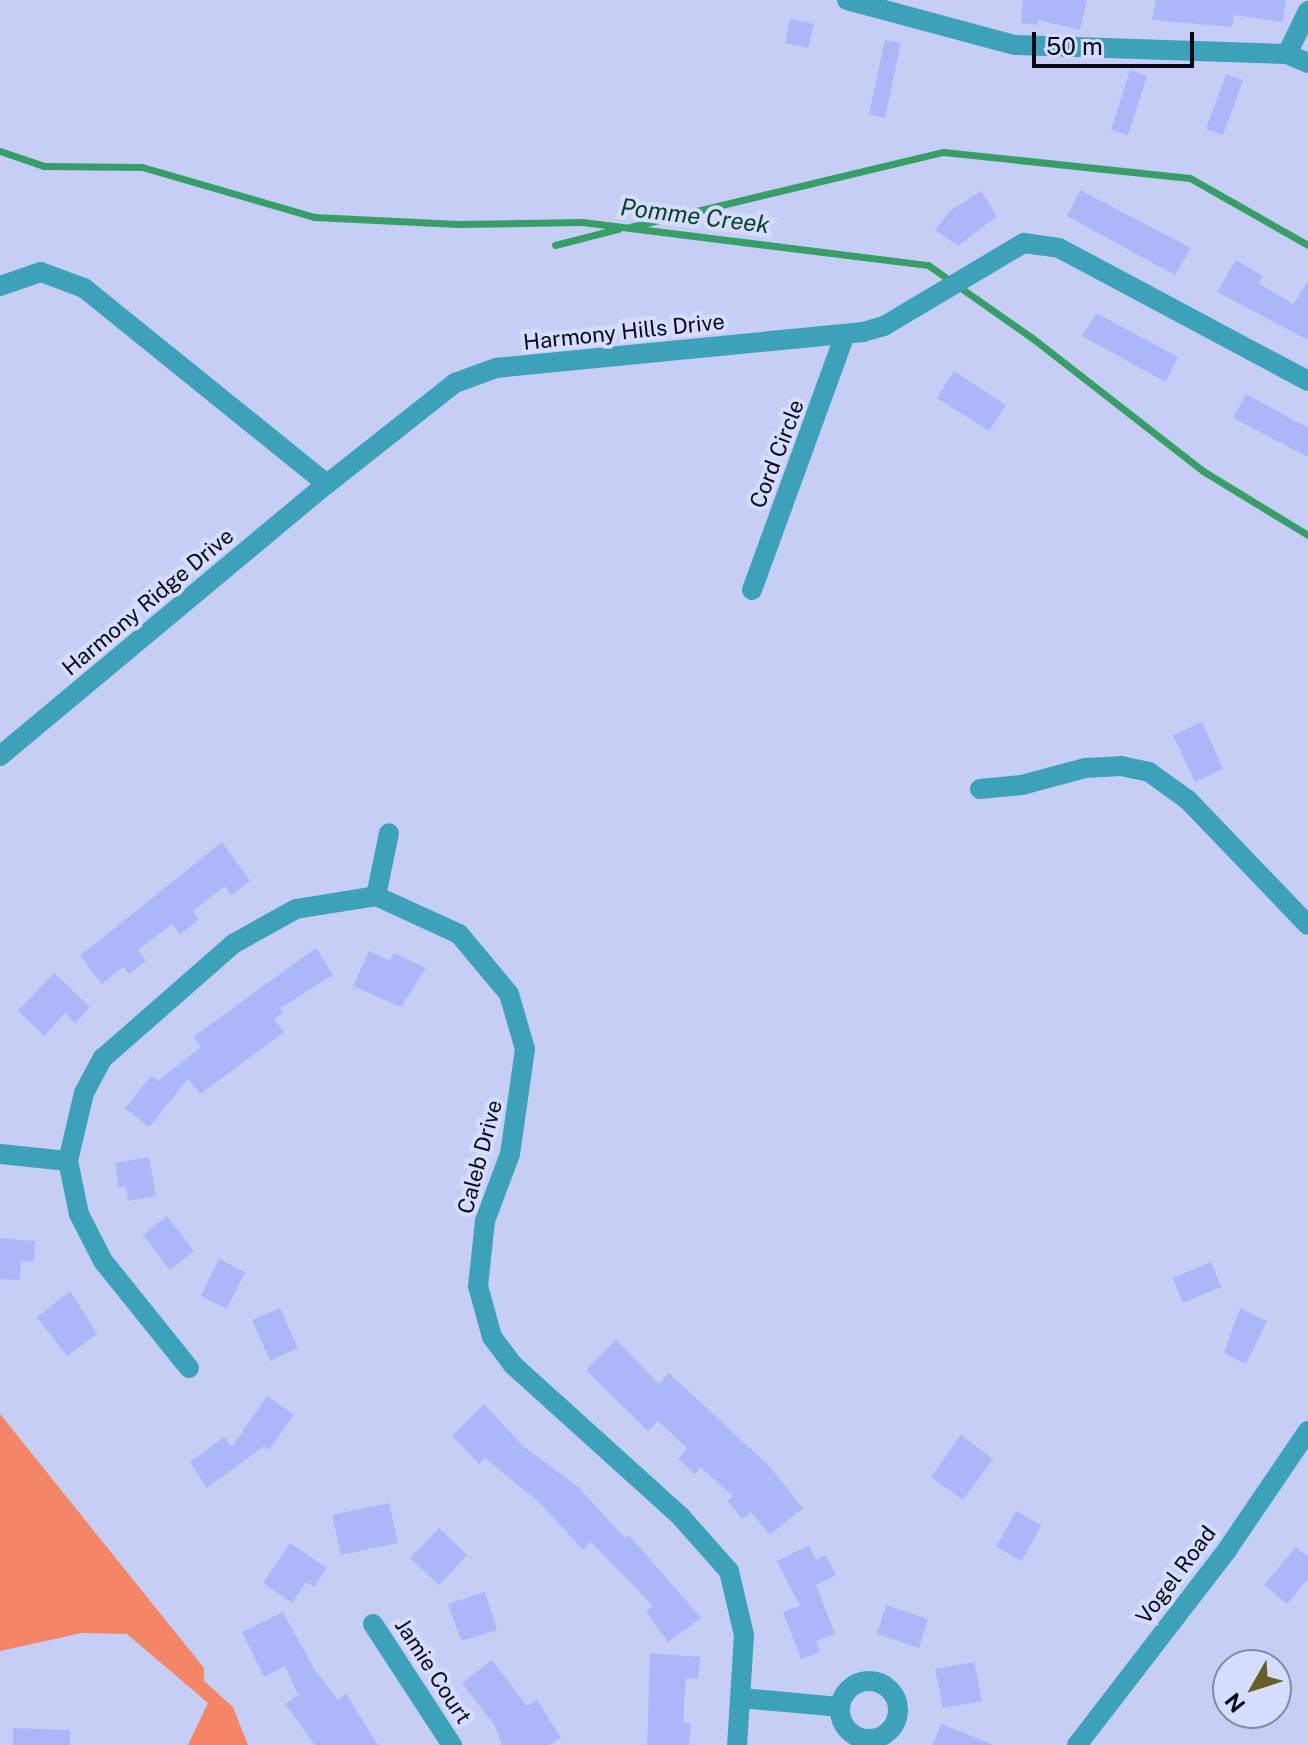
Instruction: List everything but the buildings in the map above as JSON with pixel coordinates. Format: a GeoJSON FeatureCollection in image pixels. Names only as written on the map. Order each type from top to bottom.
{"type":"FeatureCollection","features":[{"type":"Feature","properties":{"kind":"street"},"geometry":{"type":"LineString","coordinates":[[847,0],[1015,45],[1287,54],[1308,63]]}},
{"type":"Feature","properties":{"kind":"street"},"geometry":{"type":"LineString","coordinates":[[1287,54],[1308,11]]}},
{"type":"Feature","properties":{"kind":"street","name":"Harmony Hills Drive"},"geometry":{"type":"LineString","coordinates":[[327,484],[455,383],[496,368],[845,335],[884,326],[977,268],[1024,243],[1059,248],[1308,381]]}},
{"type":"Feature","properties":{"kind":"street"},"geometry":{"type":"LineString","coordinates":[[0,286],[41,272],[84,288],[327,484]]}},
{"type":"Feature","properties":{"kind":"street","name":"Cord Circle"},"geometry":{"type":"LineString","coordinates":[[752,590],[845,335]]}},
{"type":"Feature","properties":{"kind":"street","name":"Harmony Ridge Drive"},"geometry":{"type":"LineString","coordinates":[[0,756],[327,484]]}},
{"type":"Feature","properties":{"kind":"street"},"geometry":{"type":"LineString","coordinates":[[980,789],[1022,785],[1085,768],[1121,766],[1149,772],[1188,800],[1308,925]]}},
{"type":"Feature","properties":{"kind":"street"},"geometry":{"type":"LineString","coordinates":[[189,1368],[103,1261],[79,1214],[68,1161],[84,1093],[103,1058],[140,1021],[233,944],[296,909],[376,896],[389,833]]}},
{"type":"Feature","properties":{"kind":"street","name":"Caleb Drive"},"geometry":{"type":"LineString","coordinates":[[376,896],[459,934],[509,994],[525,1049],[510,1154],[485,1221],[478,1286],[492,1337],[513,1365],[681,1517],[729,1571],[744,1635],[737,1745]]}},
{"type":"Feature","properties":{"kind":"street"},"geometry":{"type":"LineString","coordinates":[[0,1154],[68,1161]]}},
{"type":"Feature","properties":{"kind":"street","name":"Vogel Road"},"geometry":{"type":"LineString","coordinates":[[1077,1745],[1302,1458],[1308,1431]]}},
{"type":"Feature","properties":{"kind":"street","name":"Jamie Court"},"geometry":{"type":"LineString","coordinates":[[373,1624],[452,1745]]}},
{"type":"Feature","properties":{"kind":"street"},"geometry":{"type":"LineString","coordinates":[[741,1698],[839,1707]]}},
{"type":"Feature","properties":{"kind":"shaded area"},"geometry":{"type":"Polygon","coordinates":[[[0,1414],[204,1668],[204,1681],[233,1707],[248,1745],[188,1745],[208,1703],[127,1634],[82,1633],[0,1651],[0,1414]]]}},
{"type":"Feature","properties":{"kind":"waterway","name":"Pomme Creek"},"geometry":{"type":"LineString","coordinates":[[0,151],[44,166],[142,167],[314,217],[458,224],[582,222],[928,265],[1031,337],[1203,471],[1308,535]]}},
{"type":"Feature","properties":{"kind":"waterway"},"geometry":{"type":"LineString","coordinates":[[630,227],[943,152],[1190,178],[1308,245]]}},
{"type":"Feature","properties":{"kind":"waterway"},"geometry":{"type":"LineString","coordinates":[[555,245],[618,229]]}}]}
